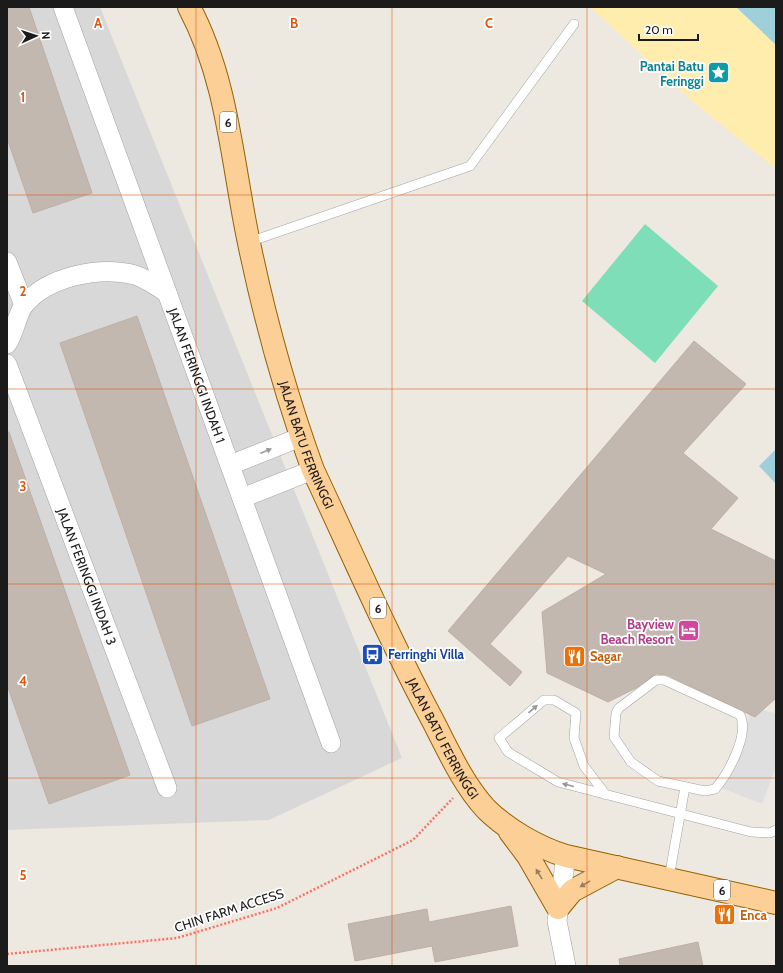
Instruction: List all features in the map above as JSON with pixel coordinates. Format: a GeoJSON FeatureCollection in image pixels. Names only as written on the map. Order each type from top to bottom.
{"type":"FeatureCollection","features":[{"type":"Feature","properties":{"kind":"main road","name":"6"},"geometry":{"type":"LineString","coordinates":[[188,7],[200,28],[221,92],[237,167],[249,242]]}},
{"type":"Feature","properties":{"kind":"main road","name":"JALAN BATU FERRINGGI"},"geometry":{"type":"LineString","coordinates":[[249,242],[276,358],[313,470],[415,689],[467,783],[486,809],[503,822],[548,851],[776,902]]}},
{"type":"Feature","properties":{"kind":"main road"},"geometry":{"type":"LineString","coordinates":[[503,822],[528,856],[558,908],[572,891],[617,867]]}},
{"type":"Feature","properties":{"kind":"street","name":"JALAN FERINGGI INDAH 1"},"geometry":{"type":"LineString","coordinates":[[63,7],[331,743]]}},
{"type":"Feature","properties":{"kind":"street"},"geometry":{"type":"LineString","coordinates":[[7,262],[24,305]]}},
{"type":"Feature","properties":{"kind":"street"},"geometry":{"type":"LineString","coordinates":[[7,344],[12,336],[24,305],[41,290],[61,279],[102,272],[134,275],[147,280],[167,293]]}},
{"type":"Feature","properties":{"kind":"street","name":"JALAN FERINGGI INDAH 3"},"geometry":{"type":"LineString","coordinates":[[7,364],[167,788]]}},
{"type":"Feature","properties":{"kind":"street"},"geometry":{"type":"LineString","coordinates":[[230,465],[301,437]]}},
{"type":"Feature","properties":{"kind":"street"},"geometry":{"type":"LineString","coordinates":[[242,498],[313,470]]}},
{"type":"Feature","properties":{"kind":"street"},"geometry":{"type":"LineString","coordinates":[[566,856],[557,921],[566,966]]}},
{"type":"Feature","properties":{"kind":"lane"},"geometry":{"type":"LineString","coordinates":[[249,242],[470,166],[574,24]]}},
{"type":"Feature","properties":{"kind":"lane"},"geometry":{"type":"LineString","coordinates":[[656,680],[664,680],[736,712],[742,719],[741,744],[718,785],[710,791],[685,786],[658,781],[631,762],[614,737],[616,713],[619,708],[656,680]]}},
{"type":"Feature","properties":{"kind":"lane"},"geometry":{"type":"LineString","coordinates":[[606,795],[584,766],[574,738],[576,713],[554,700],[544,700],[499,738],[508,752],[558,782],[606,795],[679,814],[751,832],[770,833],[776,830]]}},
{"type":"Feature","properties":{"kind":"lane"},"geometry":{"type":"LineString","coordinates":[[669,878],[685,786]]}},
{"type":"Feature","properties":{"kind":"path","name":"CHIN FARM ACCESS"},"geometry":{"type":"LineString","coordinates":[[7,954],[178,938],[277,908],[413,840],[467,783]]}},
{"type":"Feature","properties":{"kind":"shaded area"},"geometry":{"type":"Polygon","coordinates":[[[7,7],[100,7],[402,758],[269,820],[7,830],[7,7]]]}},
{"type":"Feature","properties":{"kind":"shaded area"},"geometry":{"type":"Polygon","coordinates":[[[753,706],[776,714],[776,767],[762,804],[722,788],[753,706]]]}},
{"type":"Feature","properties":{"kind":"sand","name":"Pantai Batu Feringgi"},"geometry":{"type":"Polygon","coordinates":[[[590,7],[736,7],[776,45],[776,169],[692,101],[590,7]]]}},
{"type":"Feature","properties":{"kind":"green space"},"geometry":{"type":"Polygon","coordinates":[[[645,224],[718,286],[655,363],[582,301],[645,224]]]}},
{"type":"Feature","properties":{"kind":"water"},"geometry":{"type":"Polygon","coordinates":[[[736,7],[776,7],[776,45],[736,7]]]}},
{"type":"Feature","properties":{"kind":"water"},"geometry":{"type":"Polygon","coordinates":[[[776,449],[776,484],[759,466],[776,449]]]}},
{"type":"Feature","properties":{"kind":"building"},"geometry":{"type":"Polygon","coordinates":[[[7,7],[29,7],[92,193],[33,213],[7,138],[7,7]]]}},
{"type":"Feature","properties":{"kind":"building"},"geometry":{"type":"Polygon","coordinates":[[[137,316],[270,699],[192,726],[60,343],[137,316]]]}},
{"type":"Feature","properties":{"kind":"building"},"geometry":{"type":"Polygon","coordinates":[[[694,341],[746,384],[683,453],[738,498],[711,529],[776,561],[776,698],[755,717],[667,675],[656,674],[636,688],[608,702],[547,673],[542,612],[606,574],[568,556],[490,644],[522,672],[510,686],[448,631],[694,341]]]}},
{"type":"Feature","properties":{"kind":"building"},"geometry":{"type":"Polygon","coordinates":[[[7,432],[9,432],[130,775],[49,804],[7,685],[7,432]]]}},
{"type":"Feature","properties":{"kind":"building"},"geometry":{"type":"Polygon","coordinates":[[[511,906],[518,946],[435,962],[432,946],[355,961],[348,924],[427,909],[429,922],[511,906]]]}},
{"type":"Feature","properties":{"kind":"building"},"geometry":{"type":"Polygon","coordinates":[[[698,942],[703,966],[620,966],[619,959],[698,942]]]}},
{"type":"Feature","properties":{"kind":"place","name":"Pantai Batu Feringgi"},"geometry":{"type":"Point","coordinates":[719,73]}},
{"type":"Feature","properties":{"kind":"place","name":"Bayview Beach Resort"},"geometry":{"type":"Point","coordinates":[689,631]}},
{"type":"Feature","properties":{"kind":"place","name":"Ferringhi Villa"},"geometry":{"type":"Point","coordinates":[373,654]}},
{"type":"Feature","properties":{"kind":"place","name":"Sagar"},"geometry":{"type":"Point","coordinates":[574,656]}},
{"type":"Feature","properties":{"kind":"place","name":"Enca"},"geometry":{"type":"Point","coordinates":[724,915]}}]}
